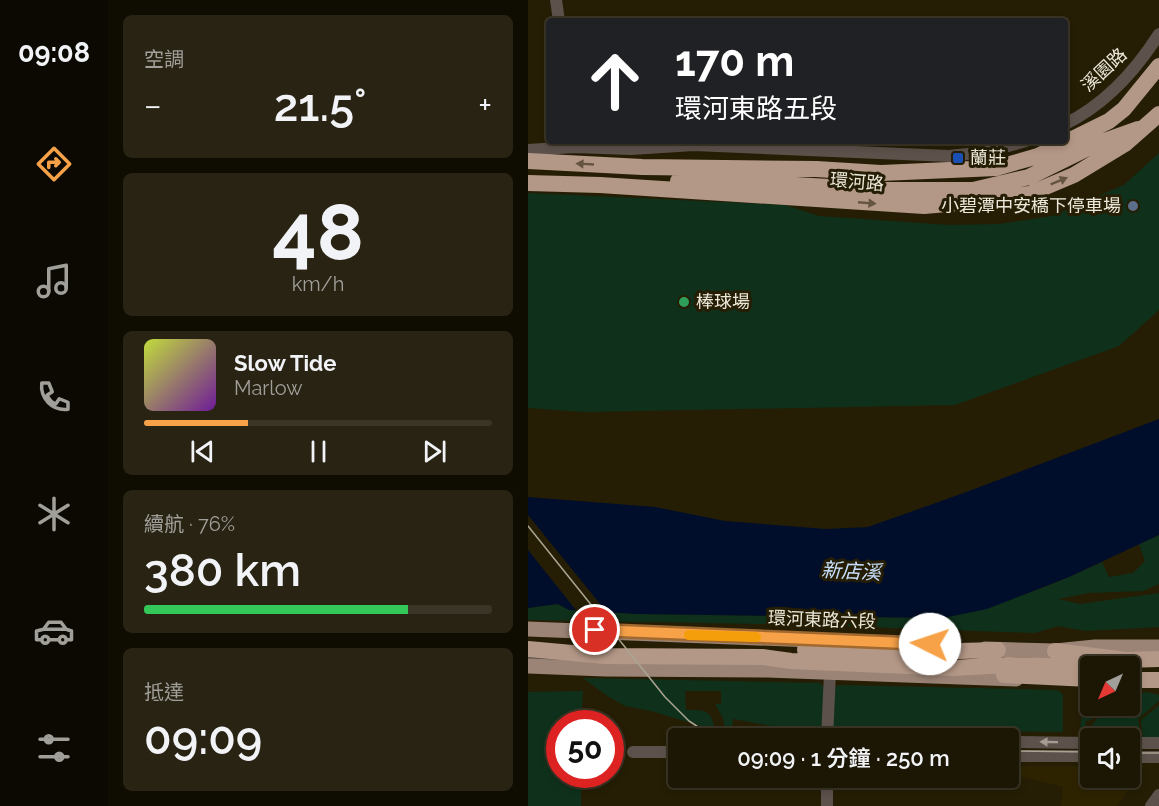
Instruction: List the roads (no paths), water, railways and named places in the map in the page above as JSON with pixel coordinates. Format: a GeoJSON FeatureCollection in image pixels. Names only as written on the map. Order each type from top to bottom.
{"type":"FeatureCollection","features":[{"type":"Feature","properties":{"kind":"highway","name":"環河路"},"geometry":{"type":"LineString","coordinates":[[1068,141],[1109,121],[1124,109],[1159,66]]}},
{"type":"Feature","properties":{"kind":"highway","name":"環河路"},"geometry":{"type":"LineString","coordinates":[[528,183],[600,185],[924,206],[993,200],[1029,194],[1074,175],[1125,144],[1159,114]]}},
{"type":"Feature","properties":{"kind":"highway"},"geometry":{"type":"LineString","coordinates":[[600,185],[710,180],[928,185],[975,183],[1015,174],[1036,166],[1124,124],[1159,120]]}},
{"type":"Feature","properties":{"kind":"highway"},"geometry":{"type":"LineString","coordinates":[[642,166],[921,192],[973,190],[1029,177],[1096,144],[1133,129],[1159,128]]}},
{"type":"Feature","properties":{"kind":"highway","name":"環河路"},"geometry":{"type":"LineString","coordinates":[[528,161],[642,166],[816,168],[881,173],[996,168],[1038,156],[1062,144]]}},
{"type":"Feature","properties":{"kind":"highway"},"geometry":{"type":"LineString","coordinates":[[528,642],[880,652],[998,650]]}},
{"type":"Feature","properties":{"kind":"highway"},"geometry":{"type":"LineString","coordinates":[[528,650],[605,656],[762,657],[791,661],[953,668],[1008,665],[1080,667]]}},
{"type":"Feature","properties":{"kind":"highway"},"geometry":{"type":"LineString","coordinates":[[1055,651],[1126,660],[1159,659]]}},
{"type":"Feature","properties":{"kind":"highway"},"geometry":{"type":"LineString","coordinates":[[767,670],[791,661]]}},
{"type":"Feature","properties":{"kind":"highway"},"geometry":{"type":"LineString","coordinates":[[1140,668],[1159,667]]}},
{"type":"Feature","properties":{"kind":"highway"},"geometry":{"type":"LineString","coordinates":[[953,668],[997,675],[1080,680]]}},
{"type":"Feature","properties":{"kind":"highway"},"geometry":{"type":"LineString","coordinates":[[1140,681],[1159,680]]}},
{"type":"Feature","properties":{"kind":"main road","name":"環河東路六段"},"geometry":{"type":"LineString","coordinates":[[528,629],[908,642],[998,650],[1055,651],[1095,647],[1159,647]]}},
{"type":"Feature","properties":{"kind":"main road"},"geometry":{"type":"LineString","coordinates":[[528,666],[767,670],[1080,681]]}},
{"type":"Feature","properties":{"kind":"main road"},"geometry":{"type":"LineString","coordinates":[[1140,683],[1159,684]]}},
{"type":"Feature","properties":{"kind":"street"},"geometry":{"type":"LineString","coordinates":[[556,0],[559,18]]}},
{"type":"Feature","properties":{"kind":"street","name":"溪園路"},"geometry":{"type":"LineString","coordinates":[[1068,122],[1125,80],[1145,57],[1159,34]]}},
{"type":"Feature","properties":{"kind":"street"},"geometry":{"type":"LineString","coordinates":[[528,150],[574,144],[631,149],[694,145],[950,156],[986,152],[1015,144]]}},
{"type":"Feature","properties":{"kind":"street"},"geometry":{"type":"LineString","coordinates":[[528,636],[998,650]]}},
{"type":"Feature","properties":{"kind":"street"},"geometry":{"type":"LineString","coordinates":[[528,658],[605,662],[699,661],[717,669]]}},
{"type":"Feature","properties":{"kind":"street"},"geometry":{"type":"LineString","coordinates":[[827,728],[830,673]]}},
{"type":"Feature","properties":{"kind":"street"},"geometry":{"type":"LineString","coordinates":[[1019,742],[1080,743]]}},
{"type":"Feature","properties":{"kind":"street"},"geometry":{"type":"LineString","coordinates":[[1140,743],[1159,743]]}},
{"type":"Feature","properties":{"kind":"street"},"geometry":{"type":"LineString","coordinates":[[633,752],[668,752]]}},
{"type":"Feature","properties":{"kind":"street"},"geometry":{"type":"LineString","coordinates":[[1019,756],[1080,756]]}},
{"type":"Feature","properties":{"kind":"street"},"geometry":{"type":"LineString","coordinates":[[1140,757],[1159,757]]}},
{"type":"Feature","properties":{"kind":"street"},"geometry":{"type":"LineString","coordinates":[[827,788],[827,806]]}},
{"type":"Feature","properties":{"kind":"street"},"geometry":{"type":"LineString","coordinates":[[1151,806],[1159,795]]}},
{"type":"Feature","properties":{"kind":"water","name":"新店溪"},"geometry":{"type":"Polygon","coordinates":[[[1159,419],[1159,535],[1069,577],[987,609],[943,618],[638,614],[569,610],[558,604],[528,608],[528,497],[655,507],[725,521],[826,529],[868,527],[1159,419]]]}},
{"type":"Feature","properties":{"kind":"tram line"},"geometry":{"type":"LineString","coordinates":[[528,526],[665,697],[689,721],[700,728]]}},
{"type":"Feature","properties":{"kind":"tram line"},"geometry":{"type":"LineString","coordinates":[[1019,751],[1080,752]]}},
{"type":"Feature","properties":{"kind":"tram line"},"geometry":{"type":"LineString","coordinates":[[1140,753],[1159,753]]}},
{"type":"Feature","properties":{"kind":"place","name":"蘭莊"},"geometry":{"type":"Point","coordinates":[958,158]}},
{"type":"Feature","properties":{"kind":"place","name":"小碧潭中安橋下停車場"},"geometry":{"type":"Point","coordinates":[1133,206]}},
{"type":"Feature","properties":{"kind":"place","name":"棒球場"},"geometry":{"type":"Point","coordinates":[684,302]}}]}
